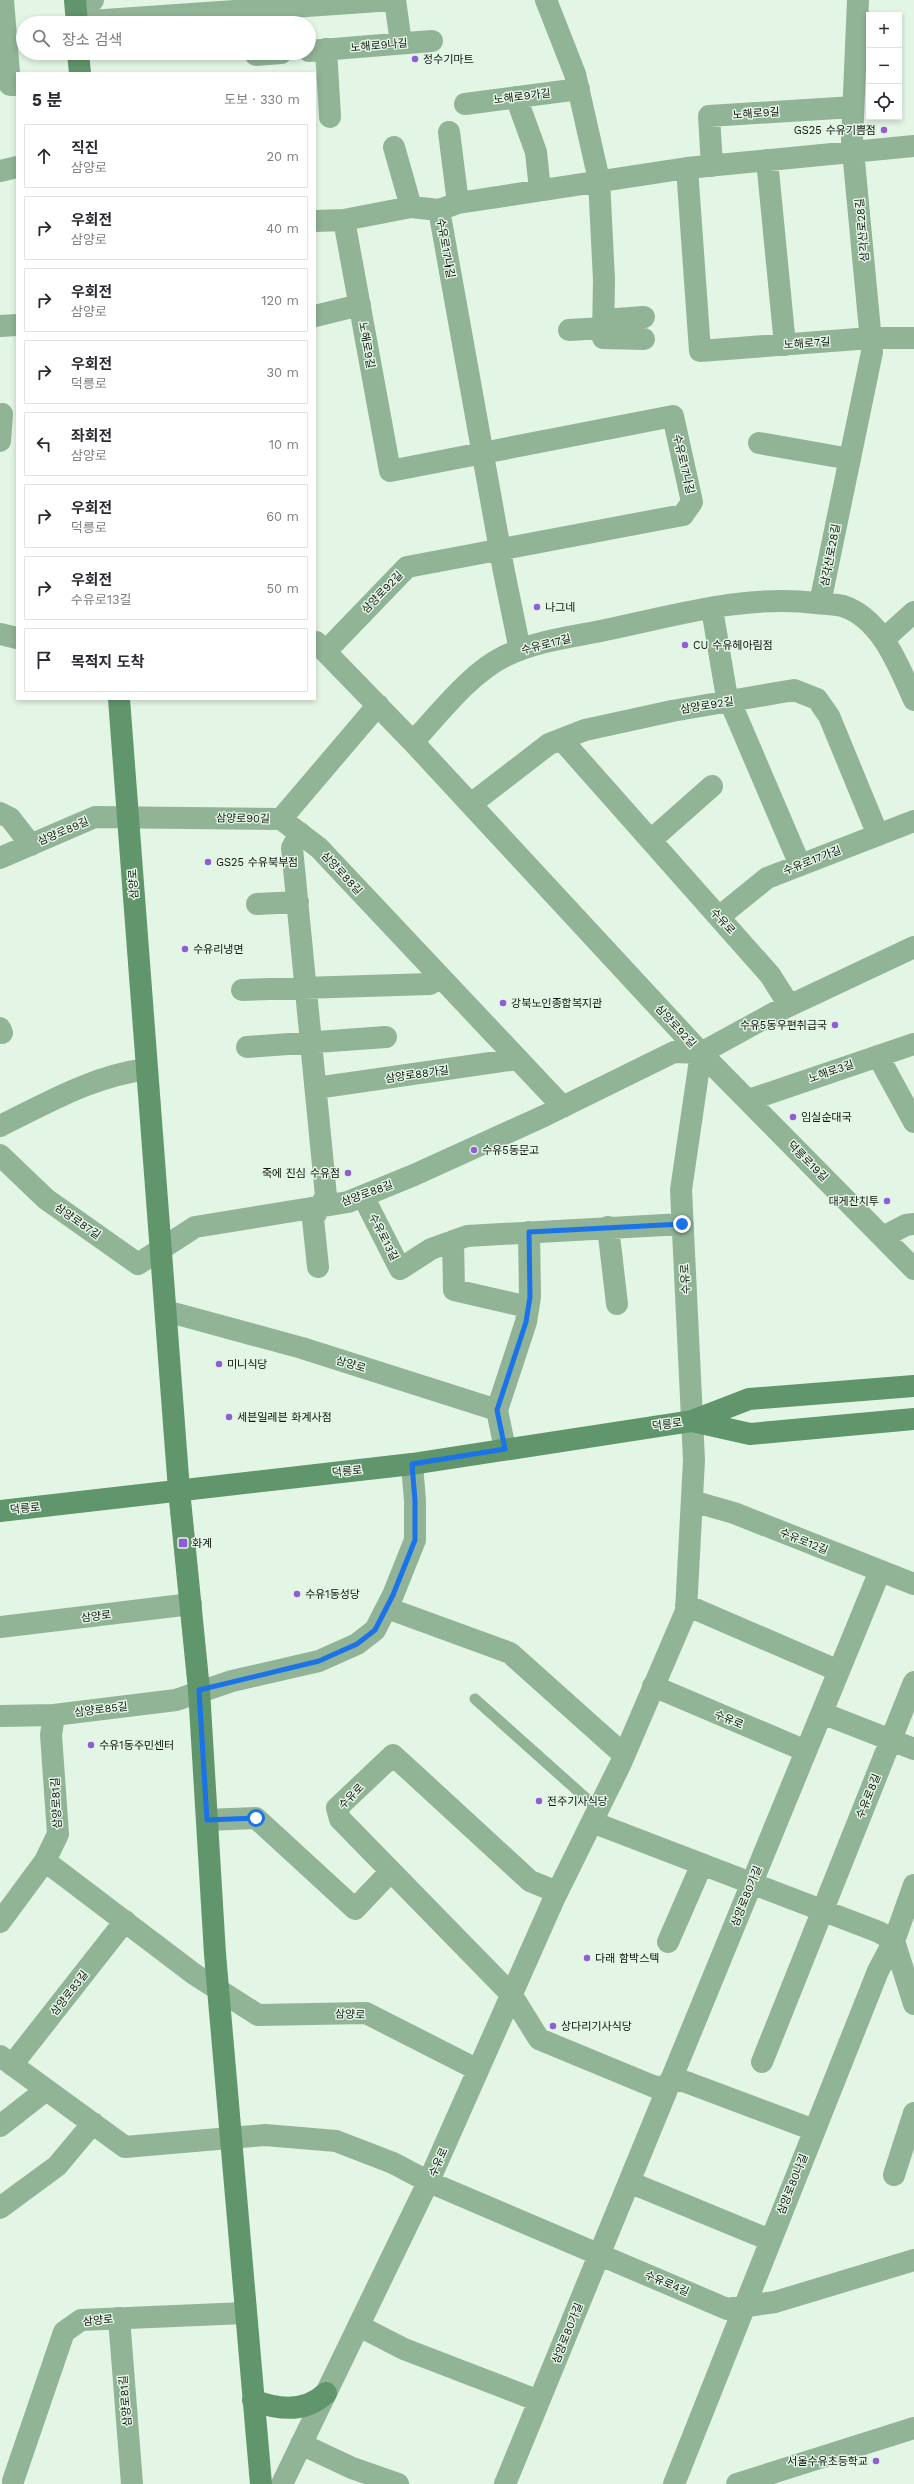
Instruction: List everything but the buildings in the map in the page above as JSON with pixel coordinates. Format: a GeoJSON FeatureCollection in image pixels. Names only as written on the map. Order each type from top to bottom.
{"type":"FeatureCollection","features":[{"type":"Feature","properties":{"kind":"main road"},"geometry":{"type":"LineString","coordinates":[[75,0],[76,16]]}},
{"type":"Feature","properties":{"kind":"main road"},"geometry":{"type":"LineString","coordinates":[[79,60],[80,72]]}},
{"type":"Feature","properties":{"kind":"main road","name":"삼양로"},"geometry":{"type":"LineString","coordinates":[[119,700],[179,1490],[199,1690],[218,1987],[230,2140],[261,2484]]}},
{"type":"Feature","properties":{"kind":"main road","name":"덕릉로"},"geometry":{"type":"LineString","coordinates":[[0,1510],[412,1464],[692,1421],[750,1399],[914,1386]]}},
{"type":"Feature","properties":{"kind":"main road","name":"덕릉로"},"geometry":{"type":"LineString","coordinates":[[692,1421],[750,1434],[914,1419]]}},
{"type":"Feature","properties":{"kind":"main road"},"geometry":{"type":"LineString","coordinates":[[253,2400],[267,2406],[294,2408],[317,2402],[326,2393]]}},
{"type":"Feature","properties":{"kind":"street"},"geometry":{"type":"LineString","coordinates":[[3,0],[10,86],[16,85]]}},
{"type":"Feature","properties":{"kind":"street"},"geometry":{"type":"LineString","coordinates":[[81,16],[93,0]]}},
{"type":"Feature","properties":{"kind":"street"},"geometry":{"type":"LineString","coordinates":[[173,16],[394,0],[401,43]]}},
{"type":"Feature","properties":{"kind":"street"},"geometry":{"type":"LineString","coordinates":[[546,0],[575,74],[599,180],[604,280],[603,338],[644,339]]}},
{"type":"Feature","properties":{"kind":"street","name":"삼각산로28길"},"geometry":{"type":"LineString","coordinates":[[820,603],[872,352],[855,151],[852,140],[858,0]]}},
{"type":"Feature","properties":{"kind":"street","name":"노해로9나길"},"geometry":{"type":"LineString","coordinates":[[330,117],[317,50],[432,41]]}},
{"type":"Feature","properties":{"kind":"street","name":"노해로9가길"},"geometry":{"type":"LineString","coordinates":[[465,104],[579,89]]}},
{"type":"Feature","properties":{"kind":"street"},"geometry":{"type":"LineString","coordinates":[[516,97],[536,152],[540,190]]}},
{"type":"Feature","properties":{"kind":"street","name":"노해로9길"},"geometry":{"type":"LineString","coordinates":[[712,166],[709,116],[853,107]]}},
{"type":"Feature","properties":{"kind":"street"},"geometry":{"type":"LineString","coordinates":[[449,132],[449,206]]}},
{"type":"Feature","properties":{"kind":"street"},"geometry":{"type":"LineString","coordinates":[[316,221],[344,220],[411,207],[449,206],[599,180],[687,168],[914,146]]}},
{"type":"Feature","properties":{"kind":"street"},"geometry":{"type":"LineString","coordinates":[[394,147],[411,207]]}},
{"type":"Feature","properties":{"kind":"street"},"geometry":{"type":"LineString","coordinates":[[767,160],[785,345]]}},
{"type":"Feature","properties":{"kind":"street"},"geometry":{"type":"LineString","coordinates":[[0,171],[16,167]]}},
{"type":"Feature","properties":{"kind":"street","name":"노해로7길"},"geometry":{"type":"LineString","coordinates":[[687,168],[700,351],[871,338],[914,338]]}},
{"type":"Feature","properties":{"kind":"street","name":"수유로17나길"},"geometry":{"type":"LineString","coordinates":[[449,206],[483,451],[500,551],[520,650]]}},
{"type":"Feature","properties":{"kind":"street","name":"노해로9길"},"geometry":{"type":"LineString","coordinates":[[344,220],[390,471]]}},
{"type":"Feature","properties":{"kind":"street"},"geometry":{"type":"LineString","coordinates":[[316,316],[360,305]]}},
{"type":"Feature","properties":{"kind":"street"},"geometry":{"type":"LineString","coordinates":[[569,330],[644,317]]}},
{"type":"Feature","properties":{"kind":"street"},"geometry":{"type":"LineString","coordinates":[[0,326],[16,325]]}},
{"type":"Feature","properties":{"kind":"street","name":"수유로17나길"},"geometry":{"type":"LineString","coordinates":[[390,471],[483,451],[673,416],[692,502],[684,516],[500,551]]}},
{"type":"Feature","properties":{"kind":"street"},"geometry":{"type":"LineString","coordinates":[[0,441],[6,417]]}},
{"type":"Feature","properties":{"kind":"street"},"geometry":{"type":"LineString","coordinates":[[759,443],[850,459]]}},
{"type":"Feature","properties":{"kind":"street","name":"삼양로92길"},"geometry":{"type":"LineString","coordinates":[[500,551],[407,567],[321,647],[413,742],[701,1053]]}},
{"type":"Feature","properties":{"kind":"street","name":"수유로17길"},"geometry":{"type":"LineString","coordinates":[[413,742],[469,682],[505,656],[538,644],[738,604],[788,600],[844,606],[872,624],[884,639],[914,700]]}},
{"type":"Feature","properties":{"kind":"street"},"geometry":{"type":"LineString","coordinates":[[712,609],[726,692],[800,865]]}},
{"type":"Feature","properties":{"kind":"street"},"geometry":{"type":"LineString","coordinates":[[884,639],[914,612]]}},
{"type":"Feature","properties":{"kind":"street"},"geometry":{"type":"LineString","coordinates":[[0,634],[16,638]]}},
{"type":"Feature","properties":{"kind":"street","name":"삼양로92길"},"geometry":{"type":"LineString","coordinates":[[471,804],[549,744],[585,730],[672,711],[794,690],[817,699],[829,716],[878,835]]}},
{"type":"Feature","properties":{"kind":"street","name":"삼양로90길"},"geometry":{"type":"LineString","coordinates":[[128,816],[281,819],[378,706]]}},
{"type":"Feature","properties":{"kind":"street","name":"수유로"},"geometry":{"type":"LineString","coordinates":[[561,739],[770,975],[789,1006]]}},
{"type":"Feature","properties":{"kind":"street"},"geometry":{"type":"LineString","coordinates":[[651,840],[712,786]]}},
{"type":"Feature","properties":{"kind":"street"},"geometry":{"type":"LineString","coordinates":[[0,813],[10,818],[31,845]]}},
{"type":"Feature","properties":{"kind":"street","name":"삼양로89길"},"geometry":{"type":"LineString","coordinates":[[0,858],[95,817],[128,816]]}},
{"type":"Feature","properties":{"kind":"street","name":"삼양로88길"},"geometry":{"type":"LineString","coordinates":[[281,819],[319,848],[563,1107]]}},
{"type":"Feature","properties":{"kind":"street","name":"수유로17가길"},"geometry":{"type":"LineString","coordinates":[[719,917],[767,878],[914,821]]}},
{"type":"Feature","properties":{"kind":"street"},"geometry":{"type":"LineString","coordinates":[[300,833],[292,848],[307,987],[326,1196],[313,1218],[318,1267]]}},
{"type":"Feature","properties":{"kind":"street"},"geometry":{"type":"LineString","coordinates":[[257,904],[298,902]]}},
{"type":"Feature","properties":{"kind":"street"},"geometry":{"type":"LineString","coordinates":[[701,1053],[789,1006],[914,947]]}},
{"type":"Feature","properties":{"kind":"street"},"geometry":{"type":"LineString","coordinates":[[242,990],[430,984],[439,976]]}},
{"type":"Feature","properties":{"kind":"street"},"geometry":{"type":"LineString","coordinates":[[247,1047],[312,1041],[386,1037]]}},
{"type":"Feature","properties":{"kind":"street","name":"노해로3길"},"geometry":{"type":"LineString","coordinates":[[749,1100],[914,1044]]}},
{"type":"Feature","properties":{"kind":"street","name":"삼양로88길"},"geometry":{"type":"LineString","coordinates":[[161,1247],[195,1227],[320,1208],[348,1202],[414,1175],[563,1107],[674,1052],[701,1053]]}},
{"type":"Feature","properties":{"kind":"street","name":"수유로"},"geometry":{"type":"LineString","coordinates":[[282,2484],[429,2182],[557,1892],[624,1755],[686,1611],[694,1460],[681,1190],[701,1053]]}},
{"type":"Feature","properties":{"kind":"street","name":"덕릉로19길"},"geometry":{"type":"LineString","coordinates":[[701,1053],[914,1269]]}},
{"type":"Feature","properties":{"kind":"street"},"geometry":{"type":"LineString","coordinates":[[878,1056],[914,1122]]}},
{"type":"Feature","properties":{"kind":"street","name":"삼양로88가길"},"geometry":{"type":"LineString","coordinates":[[316,1088],[518,1060]]}},
{"type":"Feature","properties":{"kind":"street"},"geometry":{"type":"LineString","coordinates":[[0,1126],[90,1082],[121,1073],[148,1069]]}},
{"type":"Feature","properties":{"kind":"street","name":"삼양로87길"},"geometry":{"type":"LineString","coordinates":[[0,1155],[46,1199],[138,1264],[161,1247]]}},
{"type":"Feature","properties":{"kind":"street","name":"수유로13길"},"geometry":{"type":"LineString","coordinates":[[363,1196],[400,1269],[431,1249],[467,1236],[682,1224]]}},
{"type":"Feature","properties":{"kind":"street"},"geometry":{"type":"LineString","coordinates":[[883,1237],[906,1225],[914,1224]]}},
{"type":"Feature","properties":{"kind":"street"},"geometry":{"type":"LineString","coordinates":[[608,1227],[617,1304]]}},
{"type":"Feature","properties":{"kind":"street"},"geometry":{"type":"LineString","coordinates":[[505,1449],[497,1410],[526,1322],[528,1307],[529,1232]]}},
{"type":"Feature","properties":{"kind":"street"},"geometry":{"type":"LineString","coordinates":[[452,1241],[454,1290],[528,1307]]}},
{"type":"Feature","properties":{"kind":"street","name":"삼양로"},"geometry":{"type":"LineString","coordinates":[[166,1311],[302,1348],[497,1410]]}},
{"type":"Feature","properties":{"kind":"street"},"geometry":{"type":"LineString","coordinates":[[199,1690],[319,1661],[357,1644],[375,1630],[387,1608],[415,1540],[415,1501],[412,1464]]}},
{"type":"Feature","properties":{"kind":"street","name":"수유로12길"},"geometry":{"type":"LineString","coordinates":[[692,1501],[734,1513],[914,1584]]}},
{"type":"Feature","properties":{"kind":"street","name":"삼양로80가길"},"geometry":{"type":"LineString","coordinates":[[505,2484],[880,1571]]}},
{"type":"Feature","properties":{"kind":"street","name":"삼양로"},"geometry":{"type":"LineString","coordinates":[[0,1627],[191,1604]]}},
{"type":"Feature","properties":{"kind":"street"},"geometry":{"type":"LineString","coordinates":[[686,1605],[838,1671]]}},
{"type":"Feature","properties":{"kind":"street"},"geometry":{"type":"LineString","coordinates":[[387,1608],[510,1652],[624,1755]]}},
{"type":"Feature","properties":{"kind":"street","name":"수유로8길"},"geometry":{"type":"LineString","coordinates":[[762,2062],[914,1682]]}},
{"type":"Feature","properties":{"kind":"street","name":"수유로"},"geometry":{"type":"LineString","coordinates":[[653,1686],[806,1751]]}},
{"type":"Feature","properties":{"kind":"street","name":"삼양로85길"},"geometry":{"type":"LineString","coordinates":[[0,1716],[54,1715],[176,1700],[199,1690]]}},
{"type":"Feature","properties":{"kind":"street"},"geometry":{"type":"LineString","coordinates":[[822,1713],[914,1749]]}},
{"type":"Feature","properties":{"kind":"street","name":"삼양로81길"},"geometry":{"type":"LineString","coordinates":[[0,1922],[45,1861],[58,1834],[51,1736],[54,1715]]}},
{"type":"Feature","properties":{"kind":"street","name":"수유로"},"geometry":{"type":"LineString","coordinates":[[557,1892],[530,1881],[393,1755],[336,1808],[340,1819],[512,1994],[539,2039],[656,2088],[670,2083]]}},
{"type":"Feature","properties":{"kind":"street"},"geometry":{"type":"LineString","coordinates":[[595,1815],[702,1864],[879,1932],[904,1938],[914,2004]]}},
{"type":"Feature","properties":{"kind":"street"},"geometry":{"type":"LineString","coordinates":[[207,1820],[256,1818],[355,1909],[391,1872]]}},
{"type":"Feature","properties":{"kind":"street","name":"삼양로"},"geometry":{"type":"LineString","coordinates":[[45,1861],[194,1974],[218,1987],[258,2015],[366,2013],[478,2070]]}},
{"type":"Feature","properties":{"kind":"street"},"geometry":{"type":"LineString","coordinates":[[668,1942],[702,1864]]}},
{"type":"Feature","properties":{"kind":"street","name":"삼양로80나길"},"geometry":{"type":"LineString","coordinates":[[674,2484],[878,1971],[904,1938],[914,1885]]}},
{"type":"Feature","properties":{"kind":"street","name":"삼양로83길"},"geometry":{"type":"LineString","coordinates":[[125,1921],[6,2061],[125,2147],[230,2140]]}},
{"type":"Feature","properties":{"kind":"street"},"geometry":{"type":"LineString","coordinates":[[670,2083],[686,2082],[814,2130]]}},
{"type":"Feature","properties":{"kind":"street"},"geometry":{"type":"LineString","coordinates":[[0,2126],[46,2090]]}},
{"type":"Feature","properties":{"kind":"street"},"geometry":{"type":"LineString","coordinates":[[894,2175],[914,2113]]}},
{"type":"Feature","properties":{"kind":"street"},"geometry":{"type":"LineString","coordinates":[[0,2208],[57,2166],[93,2123]]}},
{"type":"Feature","properties":{"kind":"street"},"geometry":{"type":"LineString","coordinates":[[230,2140],[264,2135],[336,2141],[393,2163],[429,2182]]}},
{"type":"Feature","properties":{"kind":"street","name":"수유로4길"},"geometry":{"type":"LineString","coordinates":[[429,2182],[727,2309],[775,2302],[914,2261]]}},
{"type":"Feature","properties":{"kind":"street"},"geometry":{"type":"LineString","coordinates":[[629,2182],[770,2240]]}},
{"type":"Feature","properties":{"kind":"street","name":"삼양로"},"geometry":{"type":"LineString","coordinates":[[12,2481],[64,2332],[82,2320],[245,2313]]}},
{"type":"Feature","properties":{"kind":"street","name":"삼양로81길"},"geometry":{"type":"LineString","coordinates":[[119,2318],[132,2484]]}},
{"type":"Feature","properties":{"kind":"street"},"geometry":{"type":"LineString","coordinates":[[358,2326],[404,2349],[539,2401]]}},
{"type":"Feature","properties":{"kind":"street"},"geometry":{"type":"LineString","coordinates":[[737,2484],[914,2428]]}},
{"type":"Feature","properties":{"kind":"street"},"geometry":{"type":"LineString","coordinates":[[301,2444],[352,2468],[398,2484]]}},
{"type":"Feature","properties":{"kind":"lane"},"geometry":{"type":"LineString","coordinates":[[474,1699],[595,1815]]}},
{"type":"Feature","properties":{"kind":"place","name":"정수기마트"},"geometry":{"type":"Point","coordinates":[415,59]}},
{"type":"Feature","properties":{"kind":"place","name":"GS25 수유기쁨점"},"geometry":{"type":"Point","coordinates":[884,130]}},
{"type":"Feature","properties":{"kind":"place","name":"나그네"},"geometry":{"type":"Point","coordinates":[537,607]}},
{"type":"Feature","properties":{"kind":"place","name":"CU 수유헤아림점"},"geometry":{"type":"Point","coordinates":[685,645]}},
{"type":"Feature","properties":{"kind":"place","name":"GS25 수유북부점"},"geometry":{"type":"Point","coordinates":[208,862]}},
{"type":"Feature","properties":{"kind":"place","name":"수유리냉면"},"geometry":{"type":"Point","coordinates":[185,949]}},
{"type":"Feature","properties":{"kind":"place","name":"강북노인종합복지관"},"geometry":{"type":"Point","coordinates":[503,1003]}},
{"type":"Feature","properties":{"kind":"place","name":"수유5동우편취급국"},"geometry":{"type":"Point","coordinates":[835,1025]}},
{"type":"Feature","properties":{"kind":"place","name":"임실순대국"},"geometry":{"type":"Point","coordinates":[793,1117]}},
{"type":"Feature","properties":{"kind":"place","name":"수유5동문고"},"geometry":{"type":"Point","coordinates":[474,1150]}},
{"type":"Feature","properties":{"kind":"place","name":"죽에 진심 수유점"},"geometry":{"type":"Point","coordinates":[348,1173]}},
{"type":"Feature","properties":{"kind":"place","name":"대게잔치투"},"geometry":{"type":"Point","coordinates":[887,1201]}},
{"type":"Feature","properties":{"kind":"place","name":"미니식당"},"geometry":{"type":"Point","coordinates":[219,1364]}},
{"type":"Feature","properties":{"kind":"place","name":"세븐일레븐 화계사점"},"geometry":{"type":"Point","coordinates":[229,1417]}},
{"type":"Feature","properties":{"kind":"place","name":"화계"},"geometry":{"type":"Point","coordinates":[183,1543]}},
{"type":"Feature","properties":{"kind":"place","name":"수유1동성당"},"geometry":{"type":"Point","coordinates":[297,1594]}},
{"type":"Feature","properties":{"kind":"place","name":"수유1동주민센터"},"geometry":{"type":"Point","coordinates":[91,1745]}},
{"type":"Feature","properties":{"kind":"place","name":"전주기사식당"},"geometry":{"type":"Point","coordinates":[539,1801]}},
{"type":"Feature","properties":{"kind":"place","name":"다래 함박스텍"},"geometry":{"type":"Point","coordinates":[587,1958]}},
{"type":"Feature","properties":{"kind":"place","name":"상다리기사식당"},"geometry":{"type":"Point","coordinates":[553,2026]}},
{"type":"Feature","properties":{"kind":"place","name":"서울수유초등학교"},"geometry":{"type":"Point","coordinates":[876,2461]}},
{"type":"Feature","properties":{"kind":"route"},"geometry":{"type":"LineString","coordinates":[[256,1818],[207,1820],[199,1690],[319,1661],[357,1644],[375,1630],[393,1595],[415,1540],[415,1501],[412,1464],[505,1449],[497,1410],[526,1322],[530,1297],[529,1232],[658,1224],[682,1224]]}}]}
